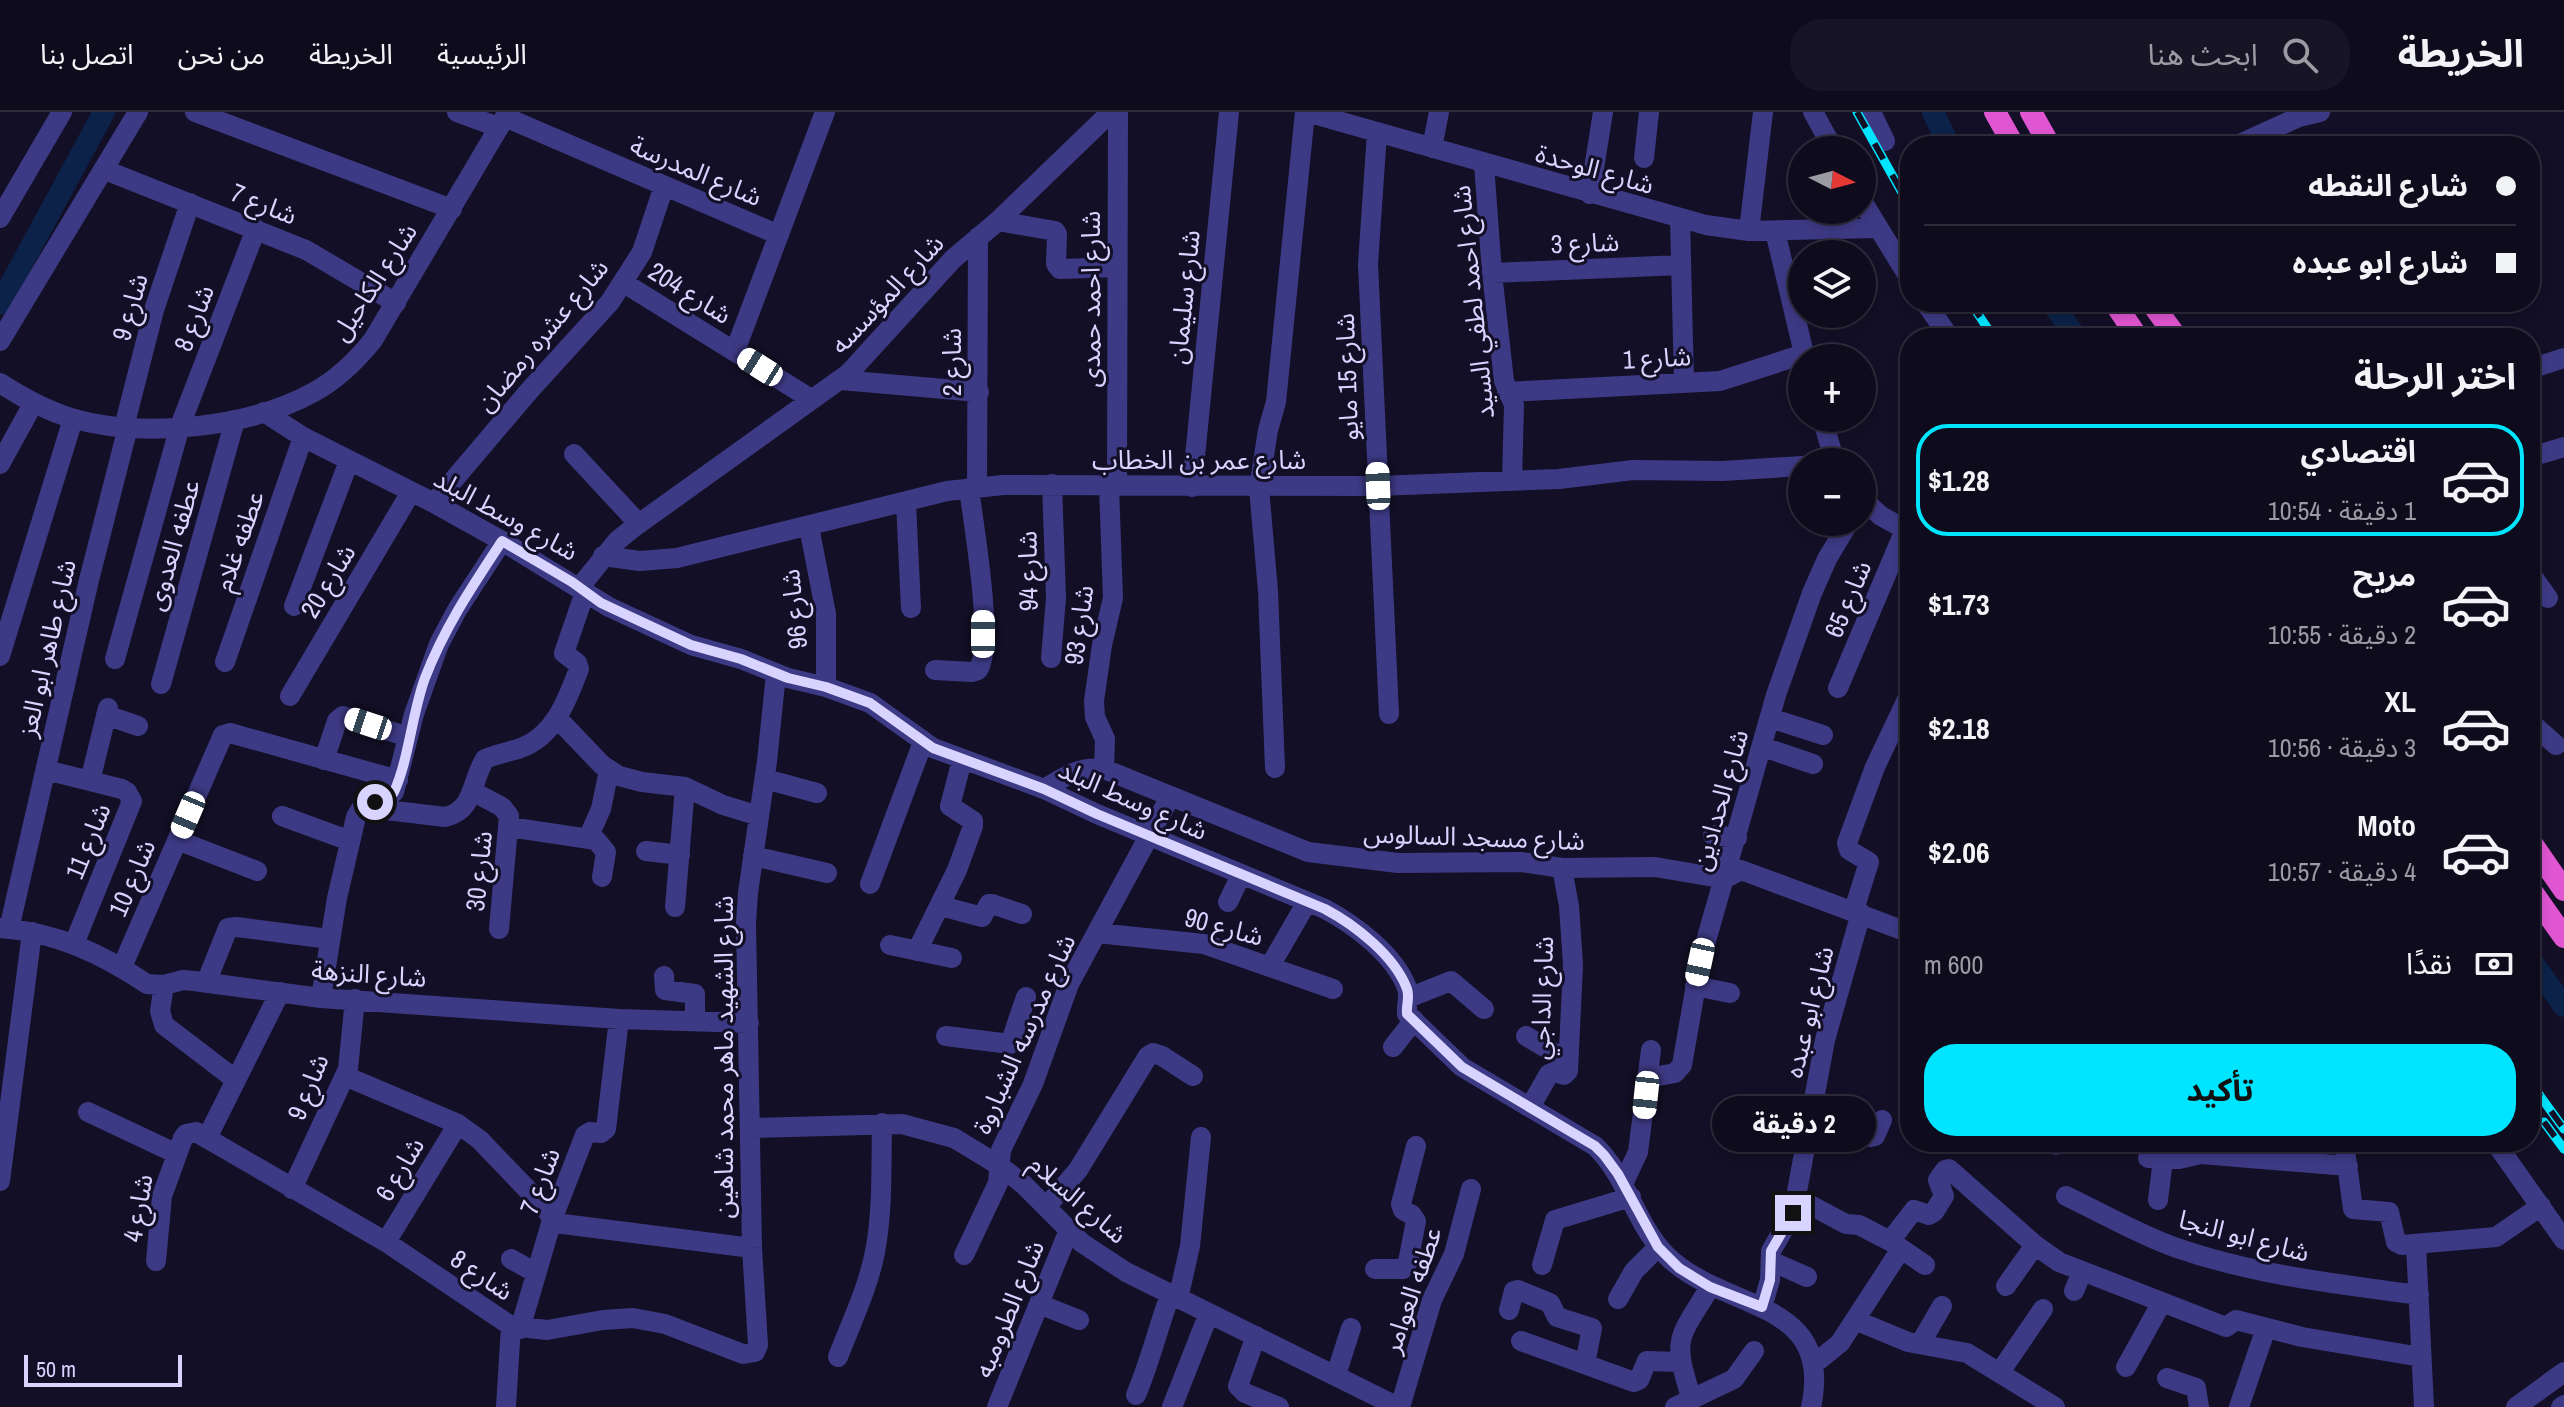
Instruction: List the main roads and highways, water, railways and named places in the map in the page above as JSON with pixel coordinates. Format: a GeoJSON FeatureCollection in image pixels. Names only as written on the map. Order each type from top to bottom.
{"type":"FeatureCollection","features":[{"type":"Feature","properties":{"kind":"highway"},"geometry":{"type":"LineString","coordinates":[[1995,112],[2008,136]]}},
{"type":"Feature","properties":{"kind":"highway"},"geometry":{"type":"LineString","coordinates":[[2031,112],[2044,136]]}},
{"type":"Feature","properties":{"kind":"highway"},"geometry":{"type":"LineString","coordinates":[[2540,855],[2564,890]]}},
{"type":"Feature","properties":{"kind":"highway"},"geometry":{"type":"LineString","coordinates":[[2540,903],[2564,937]]}},
{"type":"Feature","properties":{"kind":"waterway"},"geometry":{"type":"LineString","coordinates":[[0,304],[104,112]]}},
{"type":"Feature","properties":{"kind":"waterway"},"geometry":{"type":"LineString","coordinates":[[1933,112],[1944,136]]}},
{"type":"Feature","properties":{"kind":"waterway"},"geometry":{"type":"LineString","coordinates":[[2058,312],[2070,328]]}},
{"type":"Feature","properties":{"kind":"waterway"},"geometry":{"type":"LineString","coordinates":[[2540,973],[2564,1006]]}},
{"type":"Feature","properties":{"kind":"railway"},"geometry":{"type":"LineString","coordinates":[[1857,112],[1900,189]]}},
{"type":"Feature","properties":{"kind":"railway"},"geometry":{"type":"LineString","coordinates":[[1977,312],[1987,328]]}},
{"type":"Feature","properties":{"kind":"railway"},"geometry":{"type":"LineString","coordinates":[[2540,1096],[2564,1129]]}},
{"type":"Feature","properties":{"kind":"railway"},"geometry":{"type":"LineString","coordinates":[[2544,1122],[2564,1149]]}}]}
